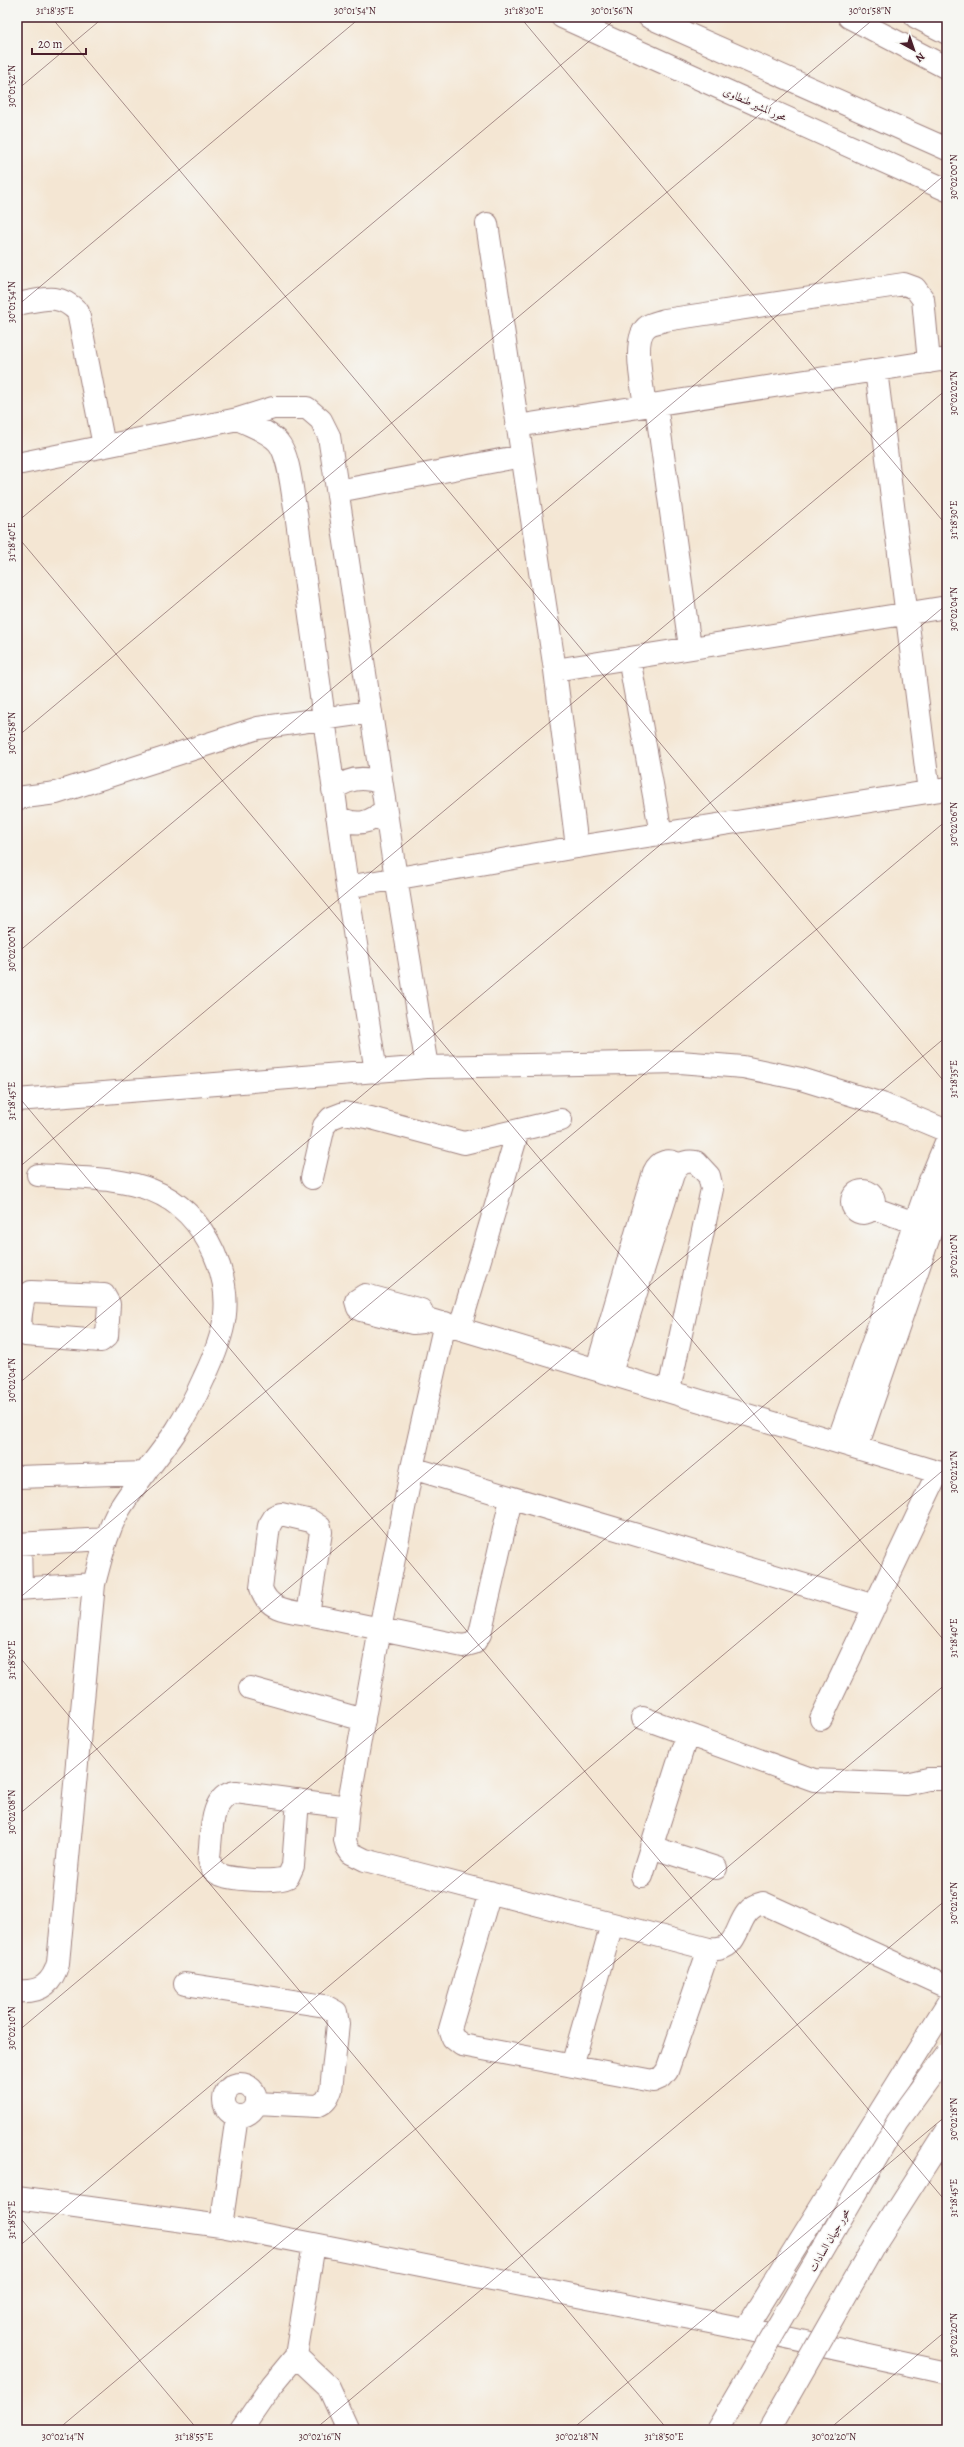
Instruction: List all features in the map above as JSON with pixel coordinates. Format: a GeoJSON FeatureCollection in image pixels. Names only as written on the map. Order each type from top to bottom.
{"type":"FeatureCollection","features":[{"type":"Feature","properties":{"kind":"main road","name":"محور المشير طنطاوى"},"geometry":{"type":"LineString","coordinates":[[562,17],[947,190]]}},
{"type":"Feature","properties":{"kind":"main road"},"geometry":{"type":"LineString","coordinates":[[649,17],[947,149]]}},
{"type":"Feature","properties":{"kind":"main road"},"geometry":{"type":"LineString","coordinates":[[849,17],[947,68]]}},
{"type":"Feature","properties":{"kind":"main road"},"geometry":{"type":"LineString","coordinates":[[916,17],[947,33]]}},
{"type":"Feature","properties":{"kind":"main road"},"geometry":{"type":"LineString","coordinates":[[487,224],[555,670],[578,847]]}},
{"type":"Feature","properties":{"kind":"main road"},"geometry":{"type":"LineString","coordinates":[[517,426],[650,406],[938,360],[923,299],[915,288],[904,284],[666,320],[648,326],[640,336],[639,350],[650,406],[690,647]]}},
{"type":"Feature","properties":{"kind":"main road"},"geometry":{"type":"LineString","coordinates":[[17,304],[54,298],[68,302],[78,312],[104,446]]}},
{"type":"Feature","properties":{"kind":"main road"},"geometry":{"type":"LineString","coordinates":[[347,887],[578,847],[938,791],[907,612],[876,370]]}},
{"type":"Feature","properties":{"kind":"main road"},"geometry":{"type":"LineString","coordinates":[[17,464],[238,420],[273,408],[307,408],[321,420],[329,436],[385,809],[427,1067]]}},
{"type":"Feature","properties":{"kind":"main road"},"geometry":{"type":"LineString","coordinates":[[238,420],[265,432],[278,442],[285,454],[296,513],[333,790],[376,1072]]}},
{"type":"Feature","properties":{"kind":"main road"},"geometry":{"type":"LineString","coordinates":[[338,491],[522,456]]}},
{"type":"Feature","properties":{"kind":"main road"},"geometry":{"type":"LineString","coordinates":[[555,670],[907,612],[947,607]]}},
{"type":"Feature","properties":{"kind":"main road"},"geometry":{"type":"LineString","coordinates":[[628,658],[661,834]]}},
{"type":"Feature","properties":{"kind":"main road"},"geometry":{"type":"LineString","coordinates":[[17,798],[56,792],[258,728],[371,712]]}},
{"type":"Feature","properties":{"kind":"main road"},"geometry":{"type":"LineString","coordinates":[[333,790],[340,784],[357,778],[381,783]]}},
{"type":"Feature","properties":{"kind":"main road"},"geometry":{"type":"LineString","coordinates":[[337,816],[345,821],[363,823],[372,821],[385,809]]}},
{"type":"Feature","properties":{"kind":"main road"},"geometry":{"type":"LineString","coordinates":[[17,1100],[427,1067],[680,1062],[743,1068],[802,1079],[882,1104],[947,1131]]}},
{"type":"Feature","properties":{"kind":"main road"},"geometry":{"type":"LineString","coordinates":[[312,1178],[324,1126],[331,1118],[344,1113],[371,1118],[464,1143],[561,1120]]}},
{"type":"Feature","properties":{"kind":"main road"},"geometry":{"type":"LineString","coordinates":[[518,1131],[452,1325],[412,1468],[380,1629],[348,1807],[345,1840],[351,1853],[358,1857],[716,1950],[728,1946],[736,1935],[746,1912],[753,1905],[763,1903],[947,1987]]}},
{"type":"Feature","properties":{"kind":"main road"},"geometry":{"type":"LineString","coordinates":[[848,1444],[915,1223],[947,1140]]}},
{"type":"Feature","properties":{"kind":"main road"},"geometry":{"type":"LineString","coordinates":[[604,1370],[642,1244],[656,1167],[660,1163],[670,1161],[679,1165],[690,1161],[696,1162],[709,1176],[712,1189],[669,1390]]}},
{"type":"Feature","properties":{"kind":"main road"},"geometry":{"type":"LineString","coordinates":[[17,1991],[36,1991],[47,1985],[55,1976],[58,1963],[94,1584],[106,1539],[120,1508],[180,1425],[220,1345],[226,1315],[226,1297],[218,1263],[205,1237],[191,1219],[174,1203],[148,1187],[130,1182],[38,1175]]}},
{"type":"Feature","properties":{"kind":"main road"},"geometry":{"type":"LineString","coordinates":[[848,1444],[947,1184]]}},
{"type":"Feature","properties":{"kind":"main road"},"geometry":{"type":"LineString","coordinates":[[873,1208],[915,1223]]}},
{"type":"Feature","properties":{"kind":"main road"},"geometry":{"type":"LineString","coordinates":[[424,1318],[604,1370],[943,1474],[875,1606],[821,1719]]}},
{"type":"Feature","properties":{"kind":"main road"},"geometry":{"type":"LineString","coordinates":[[412,1468],[511,1499],[875,1606]]}},
{"type":"Feature","properties":{"kind":"main road"},"geometry":{"type":"LineString","coordinates":[[17,1477],[146,1473]]}},
{"type":"Feature","properties":{"kind":"main road"},"geometry":{"type":"LineString","coordinates":[[308,1614],[463,1646],[474,1643],[480,1634],[511,1499]]}},
{"type":"Feature","properties":{"kind":"main road"},"geometry":{"type":"LineString","coordinates":[[94,1584],[19,1589],[19,1544],[106,1539]]}},
{"type":"Feature","properties":{"kind":"main road"},"geometry":{"type":"LineString","coordinates":[[250,1688],[364,1720]]}},
{"type":"Feature","properties":{"kind":"main road"},"geometry":{"type":"LineString","coordinates":[[643,1718],[814,1780],[906,1784],[928,1779],[947,1779]]}},
{"type":"Feature","properties":{"kind":"main road"},"geometry":{"type":"LineString","coordinates":[[642,1876],[687,1735]]}},
{"type":"Feature","properties":{"kind":"main road"},"geometry":{"type":"LineString","coordinates":[[298,1800],[293,1866],[288,1878],[276,1881],[225,1876],[214,1870],[210,1865],[209,1857],[216,1810],[221,1798],[228,1793],[236,1792],[298,1800],[348,1807]]}},
{"type":"Feature","properties":{"kind":"main road"},"geometry":{"type":"LineString","coordinates":[[651,1847],[716,1868]]}},
{"type":"Feature","properties":{"kind":"main road"},"geometry":{"type":"LineString","coordinates":[[490,1892],[450,2029],[451,2034],[462,2045],[653,2081],[662,2077],[670,2064],[709,1949]]}},
{"type":"Feature","properties":{"kind":"main road"},"geometry":{"type":"LineString","coordinates":[[572,2066],[612,1924]]}},
{"type":"Feature","properties":{"kind":"main road"},"geometry":{"type":"LineString","coordinates":[[185,1984],[324,2006],[336,2012],[338,2024],[331,2090],[329,2097],[324,2103],[317,2106],[256,2103]]}},
{"type":"Feature","properties":{"kind":"main road"},"geometry":{"type":"LineString","coordinates":[[745,2329],[947,2004]]}},
{"type":"Feature","properties":{"kind":"main road","name":"محور جيهان السادات"},"geometry":{"type":"LineString","coordinates":[[717,2430],[898,2121],[947,2054]]}},
{"type":"Feature","properties":{"kind":"main road"},"geometry":{"type":"LineString","coordinates":[[236,2085],[248,2087],[256,2096],[256,2103],[250,2113],[237,2116],[227,2110],[224,2104],[224,2098],[231,2087],[236,2085]]}},
{"type":"Feature","properties":{"kind":"main road"},"geometry":{"type":"LineString","coordinates":[[221,2226],[237,2116]]}},
{"type":"Feature","properties":{"kind":"main road"},"geometry":{"type":"LineString","coordinates":[[769,2430],[876,2242],[947,2131]]}},
{"type":"Feature","properties":{"kind":"main road"},"geometry":{"type":"LineString","coordinates":[[17,2198],[221,2226],[745,2329],[947,2373]]}},
{"type":"Feature","properties":{"kind":"main road"},"geometry":{"type":"LineString","coordinates":[[241,2430],[272,2385],[296,2356],[314,2244]]}},
{"type":"Feature","properties":{"kind":"main road"},"geometry":{"type":"LineString","coordinates":[[296,2356],[328,2386],[348,2430]]}}]}
